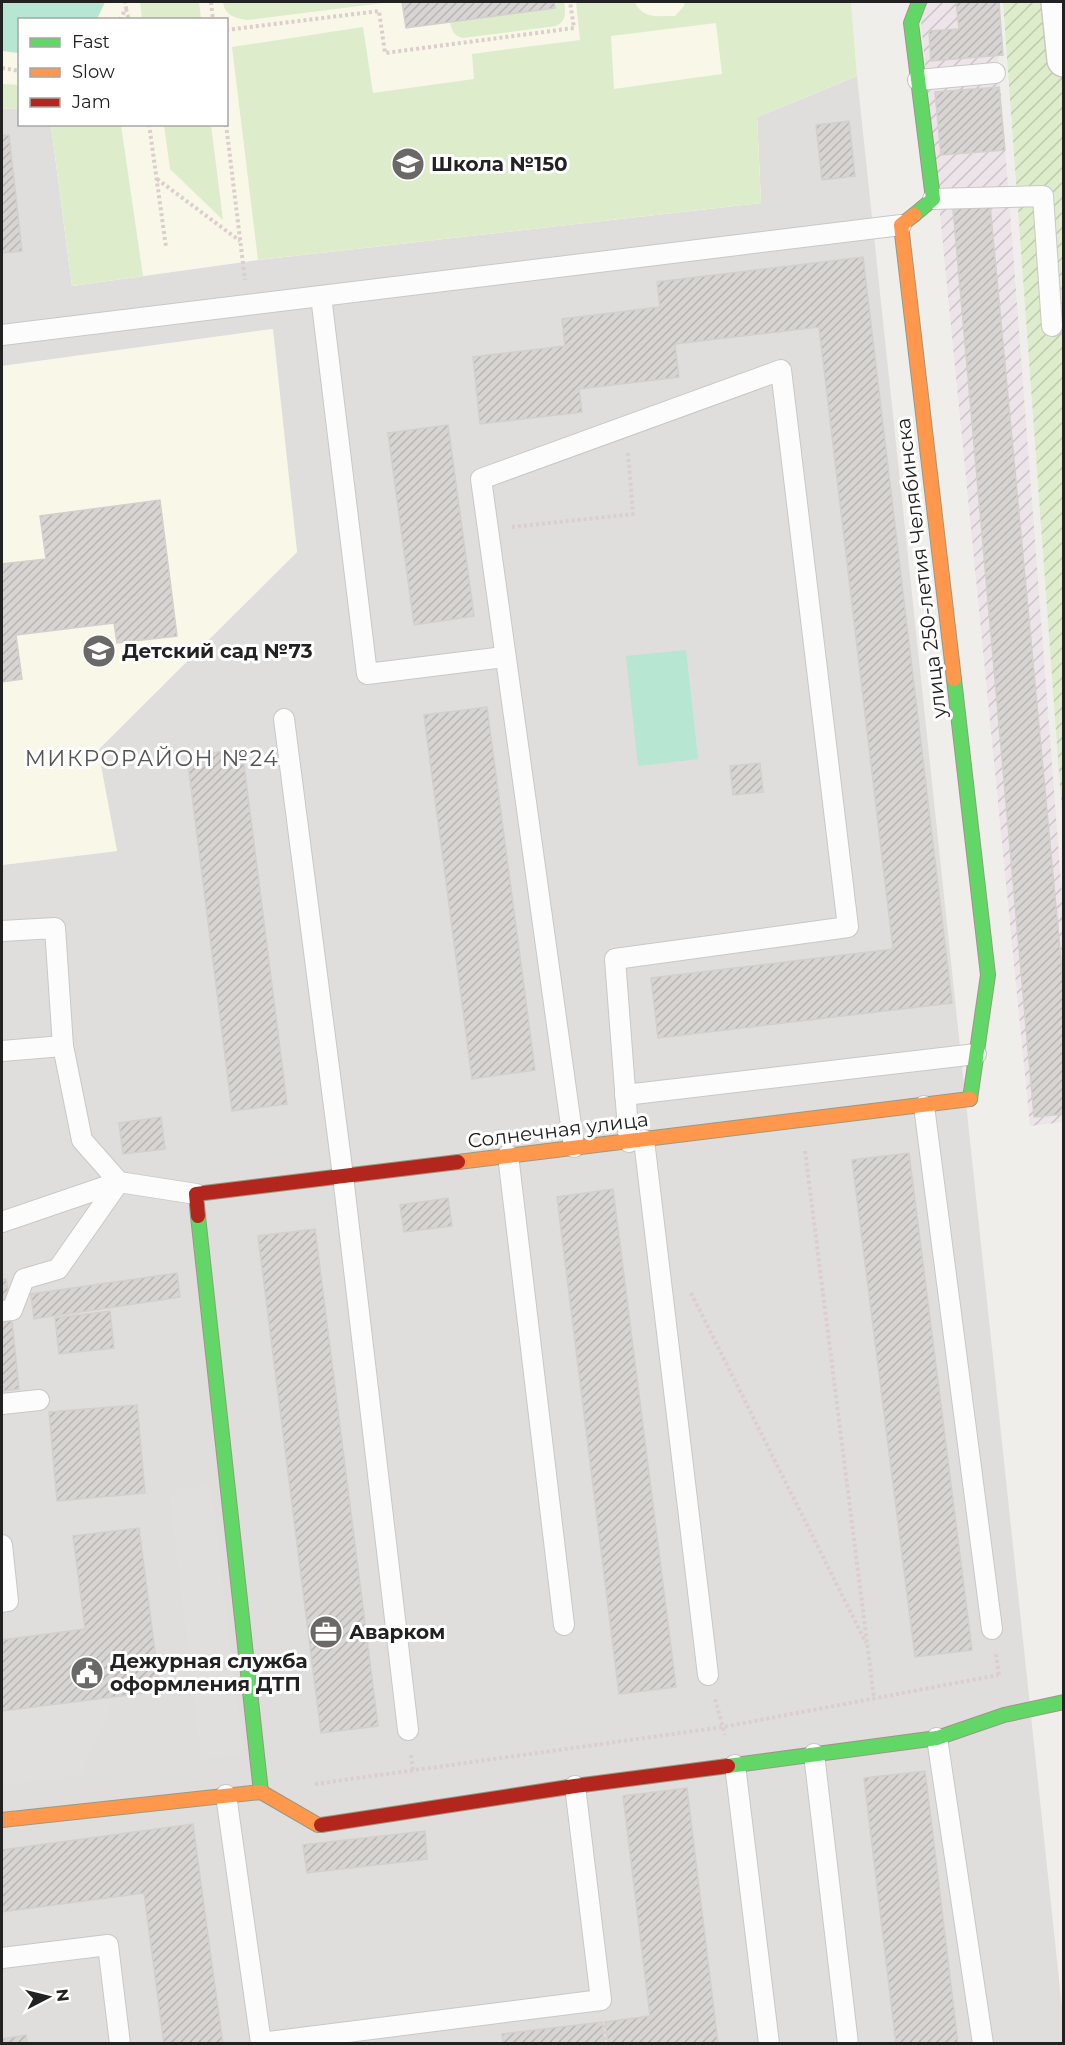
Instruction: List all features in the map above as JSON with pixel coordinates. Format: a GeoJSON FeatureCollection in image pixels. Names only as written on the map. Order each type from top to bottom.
{"type":"FeatureCollection","features":[{"type":"Feature","properties":{"kind":"street"},"geometry":{"type":"LineString","coordinates":[[901,225],[933,199],[911,23],[919,2]]}},
{"type":"Feature","properties":{"kind":"street"},"geometry":{"type":"LineString","coordinates":[[1058,2],[1064,60]]}},
{"type":"Feature","properties":{"kind":"street","name":"улица 250-летия Челябинска"},"geometry":{"type":"LineString","coordinates":[[901,225],[988,975],[970,1100],[924,1106]]}},
{"type":"Feature","properties":{"kind":"street","name":"Солнечная улица"},"geometry":{"type":"LineString","coordinates":[[196,1194],[924,1106]]}},
{"type":"Feature","properties":{"kind":"street"},"geometry":{"type":"LineString","coordinates":[[196,1194],[261,1792]]}},
{"type":"Feature","properties":{"kind":"street"},"geometry":{"type":"LineString","coordinates":[[2,1820],[261,1792],[318,1825],[575,1786],[937,1738],[1004,1715],[1064,1702]]}},
{"type":"Feature","properties":{"kind":"lane"},"geometry":{"type":"LineString","coordinates":[[918,80],[995,72]]}},
{"type":"Feature","properties":{"kind":"lane"},"geometry":{"type":"LineString","coordinates":[[933,199],[1043,196],[1052,326]]}},
{"type":"Feature","properties":{"kind":"lane"},"geometry":{"type":"LineString","coordinates":[[2,335],[901,225]]}},
{"type":"Feature","properties":{"kind":"lane"},"geometry":{"type":"LineString","coordinates":[[321,296],[367,674],[504,657]]}},
{"type":"Feature","properties":{"kind":"lane"},"geometry":{"type":"LineString","coordinates":[[574,1147],[481,479],[781,370],[848,927],[615,959],[625,1095],[636,1141],[708,1675]]}},
{"type":"Feature","properties":{"kind":"lane"},"geometry":{"type":"LineString","coordinates":[[284,719],[344,1176],[408,1730]]}},
{"type":"Feature","properties":{"kind":"lane"},"geometry":{"type":"LineString","coordinates":[[2,931],[55,928],[63,1046],[82,1140],[120,1182]]}},
{"type":"Feature","properties":{"kind":"lane"},"geometry":{"type":"LineString","coordinates":[[2,1051],[63,1046]]}},
{"type":"Feature","properties":{"kind":"lane"},"geometry":{"type":"LineString","coordinates":[[625,1095],[976,1054]]}},
{"type":"Feature","properties":{"kind":"lane"},"geometry":{"type":"LineString","coordinates":[[924,1106],[992,1629]]}},
{"type":"Feature","properties":{"kind":"lane"},"geometry":{"type":"LineString","coordinates":[[508,1155],[564,1624]]}},
{"type":"Feature","properties":{"kind":"lane"},"geometry":{"type":"LineString","coordinates":[[2,1311],[12,1310],[24,1279],[58,1269],[120,1182]]}},
{"type":"Feature","properties":{"kind":"lane"},"geometry":{"type":"LineString","coordinates":[[2,1222],[120,1182],[196,1194]]}},
{"type":"Feature","properties":{"kind":"lane"},"geometry":{"type":"LineString","coordinates":[[2,1404],[39,1400]]}},
{"type":"Feature","properties":{"kind":"lane"},"geometry":{"type":"LineString","coordinates":[[2,1545],[8,1601],[2,1602]]}},
{"type":"Feature","properties":{"kind":"lane"},"geometry":{"type":"LineString","coordinates":[[937,1738],[983,2043]]}},
{"type":"Feature","properties":{"kind":"lane"},"geometry":{"type":"LineString","coordinates":[[814,1754],[848,2043]]}},
{"type":"Feature","properties":{"kind":"lane"},"geometry":{"type":"LineString","coordinates":[[735,1765],[769,2043]]}},
{"type":"Feature","properties":{"kind":"lane"},"geometry":{"type":"LineString","coordinates":[[226,1795],[261,2043],[601,2000],[575,1786]]}},
{"type":"Feature","properties":{"kind":"lane"},"geometry":{"type":"LineString","coordinates":[[2,1958],[108,1945],[120,2043]]}},
{"type":"Feature","properties":{"kind":"path"},"geometry":{"type":"LineString","coordinates":[[125,2],[128,18]]}},
{"type":"Feature","properties":{"kind":"path"},"geometry":{"type":"LineString","coordinates":[[211,2],[213,18]]}},
{"type":"Feature","properties":{"kind":"path"},"geometry":{"type":"LineString","coordinates":[[228,30],[379,11],[385,53],[574,28],[570,2]]}},
{"type":"Feature","properties":{"kind":"path"},"geometry":{"type":"LineString","coordinates":[[121,18],[126,8]]}},
{"type":"Feature","properties":{"kind":"path"},"geometry":{"type":"LineString","coordinates":[[2,68],[18,71]]}},
{"type":"Feature","properties":{"kind":"path"},"geometry":{"type":"LineString","coordinates":[[149,126],[166,247]]}},
{"type":"Feature","properties":{"kind":"path"},"geometry":{"type":"LineString","coordinates":[[226,126],[249,305]]}},
{"type":"Feature","properties":{"kind":"path"},"geometry":{"type":"LineString","coordinates":[[157,179],[240,242]]}},
{"type":"Feature","properties":{"kind":"path"},"geometry":{"type":"LineString","coordinates":[[487,530],[633,514],[626,427]]}},
{"type":"Feature","properties":{"kind":"path"},"geometry":{"type":"LineString","coordinates":[[801,1121],[874,1698]]}},
{"type":"Feature","properties":{"kind":"path"},"geometry":{"type":"LineString","coordinates":[[690,1292],[868,1645]]}},
{"type":"Feature","properties":{"kind":"path"},"geometry":{"type":"LineString","coordinates":[[992,1629],[1004,1715]]}},
{"type":"Feature","properties":{"kind":"path"},"geometry":{"type":"LineString","coordinates":[[708,1675],[735,1765]]}},
{"type":"Feature","properties":{"kind":"path"},"geometry":{"type":"LineString","coordinates":[[261,1792],[723,1727],[998,1675]]}},
{"type":"Feature","properties":{"kind":"shaded area","name":"Школа №150"},"geometry":{"type":"Polygon","coordinates":[[[2,2],[851,2],[857,76],[757,117],[761,203],[258,260],[72,286],[51,126],[228,126],[228,18],[18,18],[18,108],[2,109],[2,2]]]}},
{"type":"Feature","properties":{"kind":"shaded area"},"geometry":{"type":"Polygon","coordinates":[[[919,2],[994,2],[1064,922],[1063,1122],[1030,1126],[919,2]]]}},
{"type":"Feature","properties":{"kind":"shaded area"},"geometry":{"type":"Polygon","coordinates":[[[857,76],[1063,2017],[1063,2043],[2,2043],[2,865],[117,851],[98,750],[297,552],[272,329],[2,366],[2,109],[18,108],[18,126],[51,126],[72,286],[258,260],[761,203],[757,117],[857,76]]]}},
{"type":"Feature","properties":{"kind":"shaded area","name":"Детский сад №73"},"geometry":{"type":"Polygon","coordinates":[[[273,329],[297,552],[98,750],[117,851],[2,865],[2,366],[273,329]]]}},
{"type":"Feature","properties":{"kind":"shaded area"},"geometry":{"type":"Polygon","coordinates":[[[211,1485],[244,1755],[201,1760],[169,1490],[211,1485]]]}},
{"type":"Feature","properties":{"kind":"shaded area"},"geometry":{"type":"Polygon","coordinates":[[[115,1696],[82,1775],[2,1785],[2,1711],[115,1696]]]}},
{"type":"Feature","properties":{"kind":"green space"},"geometry":{"type":"Polygon","coordinates":[[[2,2],[105,2],[97,18],[18,18],[18,53],[2,51],[2,2]]]}},
{"type":"Feature","properties":{"kind":"green space"},"geometry":{"type":"Polygon","coordinates":[[[140,2],[199,2],[201,18],[142,18],[140,2]]]}},
{"type":"Feature","properties":{"kind":"green space"},"geometry":{"type":"Polygon","coordinates":[[[223,2],[391,2],[247,20],[228,13],[223,2]]]}},
{"type":"Feature","properties":{"kind":"green space"},"geometry":{"type":"Polygon","coordinates":[[[554,2],[564,2],[565,9],[563,19],[556,26],[463,38],[454,33],[450,22],[555,8],[554,2]]]}},
{"type":"Feature","properties":{"kind":"green space","name":"Школа №150"},"geometry":{"type":"Polygon","coordinates":[[[576,2],[635,2],[646,14],[675,16],[685,2],[851,2],[857,76],[757,117],[761,203],[258,260],[232,47],[363,27],[373,93],[474,79],[472,54],[580,40],[576,2]],[[716,23],[611,36],[614,89],[722,74],[716,23]]]}},
{"type":"Feature","properties":{"kind":"green space"},"geometry":{"type":"Polygon","coordinates":[[[1003,2],[1063,2],[1063,828],[1003,2]]]}},
{"type":"Feature","properties":{"kind":"green space"},"geometry":{"type":"Polygon","coordinates":[[[2,84],[18,85],[18,108],[2,109],[2,84]]]}},
{"type":"Feature","properties":{"kind":"green space"},"geometry":{"type":"Polygon","coordinates":[[[51,126],[121,126],[143,276],[72,286],[51,126]]]}},
{"type":"Feature","properties":{"kind":"green space"},"geometry":{"type":"Polygon","coordinates":[[[164,126],[211,126],[223,220],[170,169],[164,126]]]}},
{"type":"Feature","properties":{"kind":"green space"},"geometry":{"type":"Polygon","coordinates":[[[686,650],[698,759],[638,766],[626,656],[686,650]]]}},
{"type":"Feature","properties":{"kind":"building"},"geometry":{"type":"Polygon","coordinates":[[[402,2],[554,2],[555,8],[406,28],[402,2]]]}},
{"type":"Feature","properties":{"kind":"building"},"geometry":{"type":"Polygon","coordinates":[[[956,2],[999,2],[1003,55],[931,61],[929,31],[959,29],[956,2]]]}},
{"type":"Feature","properties":{"kind":"building"},"geometry":{"type":"Polygon","coordinates":[[[999,87],[1005,150],[941,155],[935,92],[999,87]]]}},
{"type":"Feature","properties":{"kind":"building"},"geometry":{"type":"Polygon","coordinates":[[[849,121],[855,176],[822,180],[816,125],[849,121]]]}},
{"type":"Feature","properties":{"kind":"building"},"geometry":{"type":"Polygon","coordinates":[[[9,135],[22,251],[2,253],[2,136],[9,135]]]}},
{"type":"Feature","properties":{"kind":"building"},"geometry":{"type":"Polygon","coordinates":[[[990,205],[1064,992],[1064,1114],[1034,1117],[953,209],[990,205]]]}},
{"type":"Feature","properties":{"kind":"building"},"geometry":{"type":"Polygon","coordinates":[[[863,257],[952,1003],[658,1038],[651,978],[893,949],[819,327],[675,344],[679,377],[579,389],[582,412],[480,424],[473,357],[565,346],[562,319],[660,307],[657,282],[863,257]]]}},
{"type":"Feature","properties":{"kind":"building"},"geometry":{"type":"Polygon","coordinates":[[[448,425],[474,616],[414,625],[388,433],[448,425]]]}},
{"type":"Feature","properties":{"kind":"building"},"geometry":{"type":"Polygon","coordinates":[[[160,500],[177,636],[117,643],[114,623],[16,635],[22,679],[2,682],[2,564],[46,559],[40,516],[160,500]]]}},
{"type":"Feature","properties":{"kind":"building"},"geometry":{"type":"Polygon","coordinates":[[[487,707],[535,1070],[472,1079],[424,715],[487,707]]]}},
{"type":"Feature","properties":{"kind":"building"},"geometry":{"type":"Polygon","coordinates":[[[242,749],[287,1104],[232,1111],[187,756],[242,749]]]}},
{"type":"Feature","properties":{"kind":"building"},"geometry":{"type":"Polygon","coordinates":[[[760,763],[763,792],[733,795],[730,766],[760,763]]]}},
{"type":"Feature","properties":{"kind":"building"},"geometry":{"type":"Polygon","coordinates":[[[161,1117],[165,1149],[123,1154],[119,1123],[161,1117]]]}},
{"type":"Feature","properties":{"kind":"building"},"geometry":{"type":"Polygon","coordinates":[[[909,1153],[972,1650],[915,1657],[852,1160],[909,1153]]]}},
{"type":"Feature","properties":{"kind":"building"},"geometry":{"type":"Polygon","coordinates":[[[613,1189],[676,1687],[619,1694],[557,1197],[613,1189]]]}},
{"type":"Feature","properties":{"kind":"building"},"geometry":{"type":"Polygon","coordinates":[[[448,1198],[452,1226],[404,1232],[400,1205],[448,1198]]]}},
{"type":"Feature","properties":{"kind":"building"},"geometry":{"type":"Polygon","coordinates":[[[315,1229],[378,1726],[321,1733],[258,1236],[315,1229]]]}},
{"type":"Feature","properties":{"kind":"building"},"geometry":{"type":"Polygon","coordinates":[[[177,1273],[180,1297],[34,1319],[31,1294],[177,1273]]]}},
{"type":"Feature","properties":{"kind":"building"},"geometry":{"type":"Polygon","coordinates":[[[2,1279],[6,1279],[9,1299],[2,1300],[2,1279]]]}},
{"type":"Feature","properties":{"kind":"building"},"geometry":{"type":"Polygon","coordinates":[[[110,1311],[114,1348],[59,1354],[55,1318],[110,1311]]]}},
{"type":"Feature","properties":{"kind":"building"},"geometry":{"type":"Polygon","coordinates":[[[12,1321],[19,1389],[2,1391],[2,1322],[12,1321]]]}},
{"type":"Feature","properties":{"kind":"building"},"geometry":{"type":"Polygon","coordinates":[[[137,1405],[145,1493],[57,1501],[49,1412],[137,1405]]]}},
{"type":"Feature","properties":{"kind":"building"},"geometry":{"type":"Polygon","coordinates":[[[139,1528],[160,1691],[2,1711],[2,1640],[85,1629],[73,1536],[139,1528]]]}},
{"type":"Feature","properties":{"kind":"building"},"geometry":{"type":"Polygon","coordinates":[[[925,1771],[958,2044],[896,2044],[864,1778],[925,1771]]]}},
{"type":"Feature","properties":{"kind":"building"},"geometry":{"type":"Polygon","coordinates":[[[687,1788],[718,2044],[608,2044],[605,2022],[650,2016],[623,1796],[687,1788]]]}},
{"type":"Feature","properties":{"kind":"building"},"geometry":{"type":"Polygon","coordinates":[[[193,1824],[223,2044],[164,2044],[144,1893],[2,1912],[2,1850],[193,1824]]]}},
{"type":"Feature","properties":{"kind":"building"},"geometry":{"type":"Polygon","coordinates":[[[425,1831],[427,1859],[307,1873],[303,1845],[425,1831]]]}},
{"type":"Feature","properties":{"kind":"building"},"geometry":{"type":"Polygon","coordinates":[[[602,2022],[604,2044],[503,2044],[502,2034],[602,2022]]]}},
{"type":"Feature","properties":{"kind":"building"},"geometry":{"type":"Polygon","coordinates":[[[26,2035],[27,2044],[2,2044],[2,2039],[26,2035]]]}},
{"type":"Feature","properties":{"kind":"traffic: fast"},"geometry":{"type":"LineString","coordinates":[[914,215],[933,199],[911,23],[919,2]]}},
{"type":"Feature","properties":{"kind":"traffic: fast"},"geometry":{"type":"LineString","coordinates":[[954,679],[988,975],[970,1099]]}},
{"type":"Feature","properties":{"kind":"traffic: fast"},"geometry":{"type":"LineString","coordinates":[[198,1216],[261,1792]]}},
{"type":"Feature","properties":{"kind":"traffic: fast"},"geometry":{"type":"LineString","coordinates":[[728,1766],[937,1738],[1004,1715],[1064,1702]]}},
{"type":"Feature","properties":{"kind":"traffic: slow"},"geometry":{"type":"LineString","coordinates":[[914,215],[901,225],[954,679]]}},
{"type":"Feature","properties":{"kind":"traffic: slow"},"geometry":{"type":"LineString","coordinates":[[458,1162],[970,1099]]}},
{"type":"Feature","properties":{"kind":"traffic: slow"},"geometry":{"type":"LineString","coordinates":[[2,1820],[261,1792],[321,1825]]}},
{"type":"Feature","properties":{"kind":"traffic: jam"},"geometry":{"type":"LineString","coordinates":[[198,1216],[196,1194],[458,1162]]}},
{"type":"Feature","properties":{"kind":"traffic: jam"},"geometry":{"type":"LineString","coordinates":[[321,1825],[575,1786],[728,1766]]}},
{"type":"Feature","properties":{"kind":"place","name":"Школа №150"},"geometry":{"type":"Point","coordinates":[408,164]}},
{"type":"Feature","properties":{"kind":"place","name":"Детский сад №73"},"geometry":{"type":"Point","coordinates":[99,651]}},
{"type":"Feature","properties":{"kind":"place","name":"Аварком"},"geometry":{"type":"Point","coordinates":[326,1632]}},
{"type":"Feature","properties":{"kind":"place","name":"Дежурная служба оформления ДТП"},"geometry":{"type":"Point","coordinates":[87,1673]}},
{"type":"Feature","properties":{"kind":"district","name":"МИКРОРАЙОН №24"},"geometry":{"type":"Point","coordinates":[152,758]}}]}
